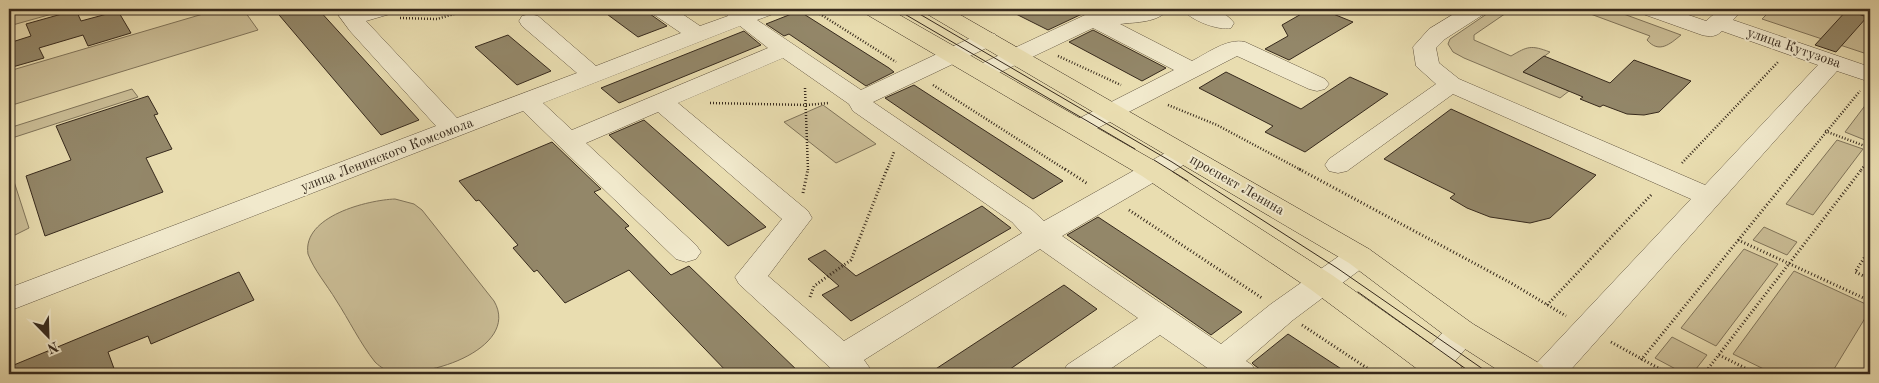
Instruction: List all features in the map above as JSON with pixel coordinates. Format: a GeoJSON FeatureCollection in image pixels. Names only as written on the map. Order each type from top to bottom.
{"type":"FeatureCollection","features":[{"type":"Feature","properties":{"kind":"main road"},"geometry":{"type":"LineString","coordinates":[[874,9],[1151,170],[1321,282],[1441,369]]}},
{"type":"Feature","properties":{"kind":"main road","name":"проспект Ленина"},"geometry":{"type":"LineString","coordinates":[[935,9],[987,39],[1028,50],[1111,112],[1359,256],[1462,332],[1530,374]]}},
{"type":"Feature","properties":{"kind":"street"},"geometry":{"type":"LineString","coordinates":[[661,9],[698,35]]}},
{"type":"Feature","properties":{"kind":"street"},"geometry":{"type":"LineString","coordinates":[[982,72],[1028,50],[1092,14],[1144,15],[1157,9]]}},
{"type":"Feature","properties":{"kind":"street"},"geometry":{"type":"LineString","coordinates":[[1193,9],[1223,23]]}},
{"type":"Feature","properties":{"kind":"street"},"geometry":{"type":"LineString","coordinates":[[1476,9],[1438,34],[1424,48],[1428,66],[1451,84],[1709,197]]}},
{"type":"Feature","properties":{"kind":"street"},"geometry":{"type":"LineString","coordinates":[[1651,9],[1710,30],[1726,15]]}},
{"type":"Feature","properties":{"kind":"street"},"geometry":{"type":"LineString","coordinates":[[747,11],[749,24],[859,100],[862,106],[1022,216],[1041,235],[1231,368],[1321,282],[1359,256]]}},
{"type":"Feature","properties":{"kind":"street","name":"улица Ленинского Комсомола"},"geometry":{"type":"LineString","coordinates":[[9,300],[698,35],[747,11]]}},
{"type":"Feature","properties":{"kind":"street"},"geometry":{"type":"LineString","coordinates":[[348,13],[390,14]]}},
{"type":"Feature","properties":{"kind":"street"},"geometry":{"type":"LineString","coordinates":[[348,13],[453,129]]}},
{"type":"Feature","properties":{"kind":"street"},"geometry":{"type":"LineString","coordinates":[[1092,14],[1190,69]]}},
{"type":"Feature","properties":{"kind":"street","name":"улица Кутузова"},"geometry":{"type":"LineString","coordinates":[[1726,15],[1833,62],[1867,80]]}},
{"type":"Feature","properties":{"kind":"street"},"geometry":{"type":"LineString","coordinates":[[530,21],[593,75]]}},
{"type":"Feature","properties":{"kind":"street"},"geometry":{"type":"LineString","coordinates":[[859,100],[987,39]]}},
{"type":"Feature","properties":{"kind":"street"},"geometry":{"type":"LineString","coordinates":[[1079,128],[1190,69],[1237,47],[1317,84]]}},
{"type":"Feature","properties":{"kind":"street"},"geometry":{"type":"LineString","coordinates":[[568,140],[661,101],[795,56]]}},
{"type":"Feature","properties":{"kind":"street"},"geometry":{"type":"LineString","coordinates":[[1547,374],[1833,62]]}},
{"type":"Feature","properties":{"kind":"street"},"geometry":{"type":"LineString","coordinates":[[1338,164],[1451,84]]}},
{"type":"Feature","properties":{"kind":"street"},"geometry":{"type":"LineString","coordinates":[[526,101],[686,252]]}},
{"type":"Feature","properties":{"kind":"street"},"geometry":{"type":"LineString","coordinates":[[661,101],[798,218],[750,277],[849,366],[1041,235],[1151,170],[1183,154]]}},
{"type":"Feature","properties":{"kind":"street"},"geometry":{"type":"LineString","coordinates":[[1079,374],[1160,319]]}},
{"type":"Feature","properties":{"kind":"street"},"geometry":{"type":"LineString","coordinates":[[1441,369],[1462,332]]}},
{"type":"Feature","properties":{"kind":"path"},"geometry":{"type":"LineString","coordinates":[[390,14],[437,19],[471,9]]}},
{"type":"Feature","properties":{"kind":"path"},"geometry":{"type":"LineString","coordinates":[[1028,50],[1081,68],[1126,87]]}},
{"type":"Feature","properties":{"kind":"path"},"geometry":{"type":"LineString","coordinates":[[795,56],[806,105],[808,173],[798,218]]}},
{"type":"Feature","properties":{"kind":"path"},"geometry":{"type":"LineString","coordinates":[[1641,360],[1867,80]]}},
{"type":"Feature","properties":{"kind":"path"},"geometry":{"type":"LineString","coordinates":[[709,102],[806,105],[859,100]]}},
{"type":"Feature","properties":{"kind":"path"},"geometry":{"type":"LineString","coordinates":[[1162,102],[1225,130],[1511,284],[1641,360],[1669,374]]}},
{"type":"Feature","properties":{"kind":"path"},"geometry":{"type":"LineString","coordinates":[[1825,131],[1870,148]]}},
{"type":"Feature","properties":{"kind":"path"},"geometry":{"type":"LineString","coordinates":[[800,321],[814,286],[851,260],[901,133]]}},
{"type":"Feature","properties":{"kind":"path"},"geometry":{"type":"LineString","coordinates":[[1704,374],[1870,159]]}},
{"type":"Feature","properties":{"kind":"path"},"geometry":{"type":"LineString","coordinates":[[1738,240],[1870,301]]}},
{"type":"Feature","properties":{"kind":"path"},"geometry":{"type":"LineString","coordinates":[[1870,249],[1855,272],[1870,279]]}},
{"type":"Feature","properties":{"kind":"path"},"geometry":{"type":"LineString","coordinates":[[1720,355],[1757,374]]}},
{"type":"Feature","properties":{"kind":"shaded area"},"geometry":{"type":"Polygon","coordinates":[[[9,9],[70,9],[9,26],[9,9]]]}},
{"type":"Feature","properties":{"kind":"shaded area"},"geometry":{"type":"Polygon","coordinates":[[[220,9],[243,9],[258,30],[9,106],[9,71],[220,9]]]}},
{"type":"Feature","properties":{"kind":"shaded area"},"geometry":{"type":"Polygon","coordinates":[[[1494,9],[1512,9],[1474,35],[1474,40],[1511,56],[1530,48],[1538,48],[1550,52],[1523,72],[1569,91],[1560,98],[1453,52],[1448,44],[1450,39],[1494,9]]]}},
{"type":"Feature","properties":{"kind":"shaded area"},"geometry":{"type":"Polygon","coordinates":[[[1577,9],[1610,9],[1681,35],[1669,44],[1660,47],[1656,46],[1647,40],[1650,36],[1577,9]]]}},
{"type":"Feature","properties":{"kind":"shaded area"},"geometry":{"type":"Polygon","coordinates":[[[1772,9],[1870,9],[1870,55],[1762,19],[1772,9]]]}},
{"type":"Feature","properties":{"kind":"shaded area"},"geometry":{"type":"Polygon","coordinates":[[[132,89],[138,97],[9,139],[9,128],[132,89]]]}},
{"type":"Feature","properties":{"kind":"shaded area"},"geometry":{"type":"Polygon","coordinates":[[[1870,99],[1870,142],[1845,132],[1870,99]]]}},
{"type":"Feature","properties":{"kind":"shaded area"},"geometry":{"type":"Polygon","coordinates":[[[823,105],[876,144],[836,163],[784,122],[823,105]]]}},
{"type":"Feature","properties":{"kind":"shaded area"},"geometry":{"type":"Polygon","coordinates":[[[1837,140],[1863,149],[1813,215],[1786,204],[1837,140]]]}},
{"type":"Feature","properties":{"kind":"shaded area"},"geometry":{"type":"Polygon","coordinates":[[[9,166],[29,228],[9,238],[9,166]]]}},
{"type":"Feature","properties":{"kind":"shaded area"},"geometry":{"type":"Polygon","coordinates":[[[395,199],[414,204],[422,210],[494,301],[499,318],[494,334],[481,347],[463,358],[442,366],[420,371],[400,372],[384,369],[375,362],[317,272],[308,254],[309,241],[315,230],[326,220],[354,207],[395,199]]]}},
{"type":"Feature","properties":{"kind":"shaded area"},"geometry":{"type":"Polygon","coordinates":[[[1764,227],[1797,242],[1787,255],[1753,240],[1764,227]]]}},
{"type":"Feature","properties":{"kind":"shaded area"},"geometry":{"type":"Polygon","coordinates":[[[1744,249],[1778,264],[1716,346],[1681,328],[1744,249]]]}},
{"type":"Feature","properties":{"kind":"shaded area"},"geometry":{"type":"Polygon","coordinates":[[[1794,271],[1870,306],[1870,310],[1831,374],[1774,374],[1733,354],[1794,271]]]}},
{"type":"Feature","properties":{"kind":"shaded area"},"geometry":{"type":"Polygon","coordinates":[[[1672,337],[1707,355],[1692,374],[1685,374],[1655,358],[1672,337]]]}},
{"type":"Feature","properties":{"kind":"building"},"geometry":{"type":"Polygon","coordinates":[[[274,9],[318,9],[419,120],[381,135],[274,9]]]}},
{"type":"Feature","properties":{"kind":"building"},"geometry":{"type":"Polygon","coordinates":[[[600,9],[643,9],[667,26],[638,37],[600,9]]]}},
{"type":"Feature","properties":{"kind":"building"},"geometry":{"type":"Polygon","coordinates":[[[1006,9],[1077,9],[1082,14],[1048,30],[1006,9]]]}},
{"type":"Feature","properties":{"kind":"building"},"geometry":{"type":"Polygon","coordinates":[[[1310,9],[1321,9],[1353,22],[1289,60],[1265,49],[1288,36],[1282,25],[1310,9]]]}},
{"type":"Feature","properties":{"kind":"building"},"geometry":{"type":"Polygon","coordinates":[[[76,10],[81,21],[118,11],[131,33],[88,46],[83,35],[39,48],[44,58],[9,68],[9,43],[31,36],[26,24],[76,10]]]}},
{"type":"Feature","properties":{"kind":"building"},"geometry":{"type":"Polygon","coordinates":[[[1847,10],[1867,17],[1836,52],[1815,45],[1847,10]]]}},
{"type":"Feature","properties":{"kind":"building"},"geometry":{"type":"Polygon","coordinates":[[[799,11],[894,72],[866,86],[789,34],[784,36],[766,24],[799,11]]]}},
{"type":"Feature","properties":{"kind":"building"},"geometry":{"type":"Polygon","coordinates":[[[1093,30],[1166,68],[1142,81],[1069,42],[1093,30]]]}},
{"type":"Feature","properties":{"kind":"building"},"geometry":{"type":"Polygon","coordinates":[[[744,31],[761,45],[619,103],[601,88],[744,31]]]}},
{"type":"Feature","properties":{"kind":"building"},"geometry":{"type":"Polygon","coordinates":[[[508,35],[551,71],[517,85],[475,47],[508,35]]]}},
{"type":"Feature","properties":{"kind":"building"},"geometry":{"type":"Polygon","coordinates":[[[1544,56],[1610,83],[1634,60],[1691,81],[1659,112],[1644,115],[1627,114],[1603,105],[1600,107],[1580,99],[1583,97],[1523,72],[1544,56]]]}},
{"type":"Feature","properties":{"kind":"building"},"geometry":{"type":"Polygon","coordinates":[[[1226,72],[1301,109],[1350,77],[1388,94],[1305,152],[1265,132],[1273,126],[1199,88],[1226,72]]]}},
{"type":"Feature","properties":{"kind":"building"},"geometry":{"type":"Polygon","coordinates":[[[914,85],[1063,181],[1033,199],[885,98],[914,85]]]}},
{"type":"Feature","properties":{"kind":"building"},"geometry":{"type":"Polygon","coordinates":[[[148,96],[158,114],[154,115],[172,149],[146,158],[163,192],[45,236],[26,176],[71,160],[56,126],[148,96]]]}},
{"type":"Feature","properties":{"kind":"building"},"geometry":{"type":"Polygon","coordinates":[[[1451,109],[1596,175],[1550,218],[1530,223],[1490,217],[1467,208],[1450,198],[1455,194],[1384,159],[1451,109]]]}},
{"type":"Feature","properties":{"kind":"building"},"geometry":{"type":"Polygon","coordinates":[[[644,120],[766,227],[728,246],[609,135],[644,120]]]}},
{"type":"Feature","properties":{"kind":"building"},"geometry":{"type":"Polygon","coordinates":[[[552,142],[601,189],[594,192],[629,226],[625,228],[671,275],[689,266],[801,374],[729,374],[629,270],[565,303],[537,270],[534,272],[513,248],[518,245],[479,200],[476,201],[459,181],[552,142]]]}},
{"type":"Feature","properties":{"kind":"building"},"geometry":{"type":"Polygon","coordinates":[[[982,206],[1011,228],[851,321],[822,295],[839,286],[808,259],[825,250],[856,276],[982,206]]]}},
{"type":"Feature","properties":{"kind":"building"},"geometry":{"type":"Polygon","coordinates":[[[1098,217],[1242,312],[1211,335],[1067,235],[1098,217]]]}},
{"type":"Feature","properties":{"kind":"building"},"geometry":{"type":"Polygon","coordinates":[[[239,272],[254,300],[151,344],[148,336],[108,352],[116,374],[9,374],[9,367],[239,272]]]}},
{"type":"Feature","properties":{"kind":"building"},"geometry":{"type":"Polygon","coordinates":[[[1064,285],[1097,309],[1003,374],[928,374],[1064,285]]]}},
{"type":"Feature","properties":{"kind":"building"},"geometry":{"type":"Polygon","coordinates":[[[1288,334],[1349,374],[1267,374],[1252,363],[1288,334]]]}},
{"type":"Feature","properties":{"kind":"tram line"},"geometry":{"type":"LineString","coordinates":[[896,9],[1135,149]]}},
{"type":"Feature","properties":{"kind":"tram line"},"geometry":{"type":"LineString","coordinates":[[911,9],[1172,162],[1337,268],[1490,374]]}},
{"type":"Feature","properties":{"kind":"tram line"},"geometry":{"type":"LineString","coordinates":[[1154,160],[1188,181]]}},
{"type":"Feature","properties":{"kind":"tram line"},"geometry":{"type":"LineString","coordinates":[[1358,292],[1473,374]]}}]}
